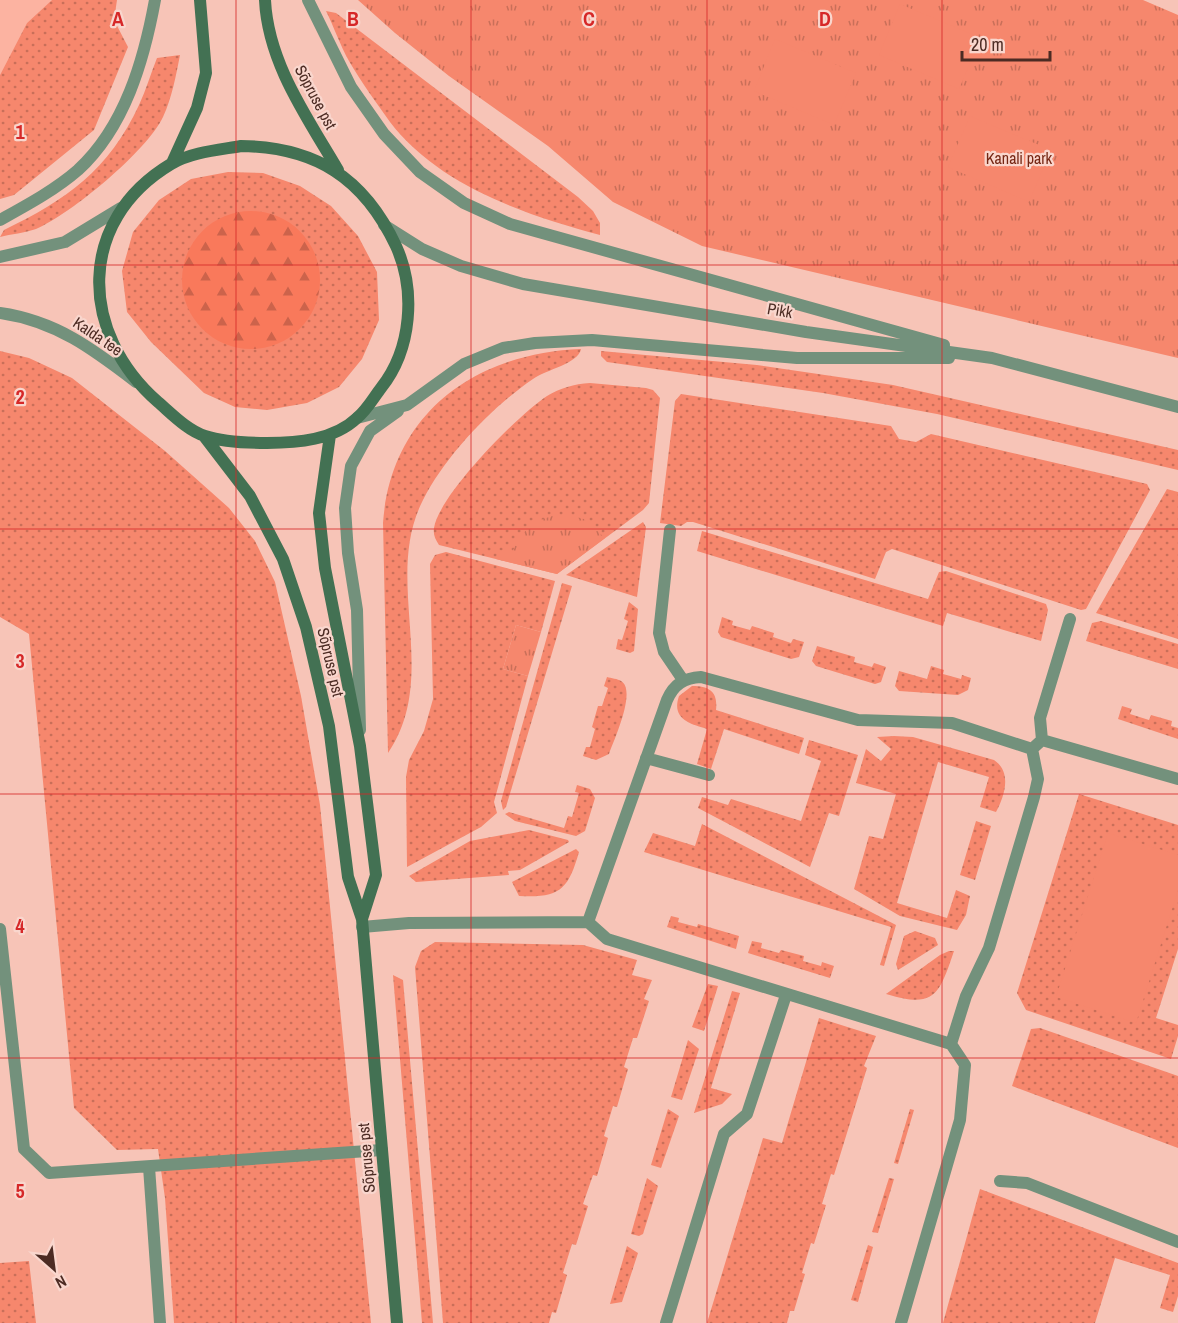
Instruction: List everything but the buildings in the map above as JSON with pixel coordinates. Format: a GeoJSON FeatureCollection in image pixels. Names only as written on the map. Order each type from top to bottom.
{"type":"FeatureCollection","features":[{"type":"Feature","properties":{"kind":"main road"},"geometry":{"type":"LineString","coordinates":[[172,163],[197,108],[206,73],[200,0]]}},
{"type":"Feature","properties":{"kind":"main road","name":"Sõpruse pst"},"geometry":{"type":"LineString","coordinates":[[265,0],[266,17],[287,84],[338,171]]}},
{"type":"Feature","properties":{"kind":"main road"},"geometry":{"type":"LineString","coordinates":[[241,146],[272,146],[306,154],[338,171],[366,198],[384,225],[397,248],[408,288],[409,317],[401,349],[384,384],[357,418],[330,435],[291,443],[249,443],[204,436],[181,422],[139,385],[116,352],[100,299],[99,268],[109,228],[121,208],[172,163],[203,152],[241,146]]}},
{"type":"Feature","properties":{"kind":"main road","name":"Sõpruse pst"},"geometry":{"type":"LineString","coordinates":[[330,435],[319,513],[325,568],[360,746],[376,875],[362,923]]}},
{"type":"Feature","properties":{"kind":"main road","name":"Sõpruse pst"},"geometry":{"type":"LineString","coordinates":[[204,436],[250,496],[283,560],[306,627],[329,726],[348,877],[362,923],[397,1323]]}},
{"type":"Feature","properties":{"kind":"street"},"geometry":{"type":"LineString","coordinates":[[0,220],[37,200],[78,169],[108,133],[131,91],[148,37],[155,0]]}},
{"type":"Feature","properties":{"kind":"street"},"geometry":{"type":"LineString","coordinates":[[308,0],[351,87],[384,134],[420,172],[464,203],[510,224],[992,358]]}},
{"type":"Feature","properties":{"kind":"street"},"geometry":{"type":"LineString","coordinates":[[0,257],[65,242],[121,208]]}},
{"type":"Feature","properties":{"kind":"street","name":"Pikk"},"geometry":{"type":"LineString","coordinates":[[384,225],[422,249],[461,266],[523,284],[806,332],[992,358],[1178,407]]}},
{"type":"Feature","properties":{"kind":"street","name":"Kalda tee"},"geometry":{"type":"LineString","coordinates":[[0,313],[62,330],[96,351],[139,385]]}},
{"type":"Feature","properties":{"kind":"street"},"geometry":{"type":"LineString","coordinates":[[360,746],[357,610],[348,553],[345,508],[351,465],[370,430],[464,364],[503,348],[535,343],[592,340],[797,358],[992,358]]}},
{"type":"Feature","properties":{"kind":"street"},"geometry":{"type":"LineString","coordinates":[[357,418],[407,405]]}},
{"type":"Feature","properties":{"kind":"street"},"geometry":{"type":"LineString","coordinates":[[670,530],[659,633],[664,652],[683,680]]}},
{"type":"Feature","properties":{"kind":"street"},"geometry":{"type":"LineString","coordinates":[[1042,740],[1040,718],[1070,619]]}},
{"type":"Feature","properties":{"kind":"street"},"geometry":{"type":"LineString","coordinates":[[588,922],[671,691],[683,680],[701,676],[858,720],[952,723],[1032,749]]}},
{"type":"Feature","properties":{"kind":"street"},"geometry":{"type":"LineString","coordinates":[[1032,749],[1042,740]]}},
{"type":"Feature","properties":{"kind":"street"},"geometry":{"type":"LineString","coordinates":[[1042,740],[1178,779]]}},
{"type":"Feature","properties":{"kind":"street"},"geometry":{"type":"LineString","coordinates":[[951,1044],[966,996],[989,948],[1034,797],[1038,779],[1032,749]]}},
{"type":"Feature","properties":{"kind":"street"},"geometry":{"type":"LineString","coordinates":[[646,758],[709,775]]}},
{"type":"Feature","properties":{"kind":"street"},"geometry":{"type":"LineString","coordinates":[[362,923],[588,922],[607,939],[951,1044],[965,1065],[960,1120],[901,1323]]}},
{"type":"Feature","properties":{"kind":"street"},"geometry":{"type":"LineString","coordinates":[[0,929],[24,1149],[49,1173],[382,1150]]}},
{"type":"Feature","properties":{"kind":"street"},"geometry":{"type":"LineString","coordinates":[[666,1323],[724,1134],[747,1114],[786,995]]}},
{"type":"Feature","properties":{"kind":"street"},"geometry":{"type":"LineString","coordinates":[[149,1167],[160,1323]]}},
{"type":"Feature","properties":{"kind":"street"},"geometry":{"type":"LineString","coordinates":[[1000,1181],[1027,1183],[1178,1242]]}},
{"type":"Feature","properties":{"kind":"shaded area"},"geometry":{"type":"Polygon","coordinates":[[[0,0],[52,0],[27,23],[0,75],[0,0]]]}},
{"type":"Feature","properties":{"kind":"green space"},"geometry":{"type":"Polygon","coordinates":[[[52,0],[117,0],[114,20],[128,47],[94,130],[14,195],[0,199],[0,75],[27,23],[52,0]]]}},
{"type":"Feature","properties":{"kind":"green space","name":"Kanali park"},"geometry":{"type":"Polygon","coordinates":[[[358,0],[1143,0],[1178,15],[1178,358],[702,246],[613,202],[548,146],[449,76],[358,0]]]}},
{"type":"Feature","properties":{"kind":"green space"},"geometry":{"type":"Polygon","coordinates":[[[900,4],[981,38],[959,89],[879,55],[900,4]]]}},
{"type":"Feature","properties":{"kind":"green space"},"geometry":{"type":"Polygon","coordinates":[[[326,11],[336,13],[578,197],[593,211],[600,223],[600,235],[514,207],[458,181],[433,164],[390,122],[358,77],[326,11]]]}},
{"type":"Feature","properties":{"kind":"green space"},"geometry":{"type":"Polygon","coordinates":[[[775,39],[856,73],[834,125],[754,91],[775,39]]]}},
{"type":"Feature","properties":{"kind":"green space"},"geometry":{"type":"Polygon","coordinates":[[[180,55],[166,110],[154,131],[141,147],[107,180],[51,221],[36,229],[0,237],[4,230],[47,207],[84,181],[114,148],[127,128],[142,99],[157,58],[180,55]]]}},
{"type":"Feature","properties":{"kind":"green space"},"geometry":{"type":"Polygon","coordinates":[[[970,116],[1051,150],[1029,202],[948,167],[970,116]]]}},
{"type":"Feature","properties":{"kind":"green space"},"geometry":{"type":"Polygon","coordinates":[[[228,172],[263,173],[300,186],[331,206],[358,236],[377,272],[379,320],[362,359],[339,387],[307,403],[267,410],[235,407],[204,393],[151,342],[127,312],[122,271],[133,232],[159,200],[191,179],[228,172]]]}},
{"type":"Feature","properties":{"kind":"green space"},"geometry":{"type":"Polygon","coordinates":[[[251,211],[277,217],[289,223],[299,232],[308,242],[314,254],[320,280],[314,306],[308,318],[299,328],[289,337],[277,343],[251,349],[225,343],[213,337],[203,328],[194,318],[188,306],[182,280],[188,254],[194,242],[203,232],[213,223],[225,217],[251,211]]]}},
{"type":"Feature","properties":{"kind":"green space"},"geometry":{"type":"Polygon","coordinates":[[[581,349],[574,359],[539,375],[517,390],[486,418],[457,449],[423,500],[412,531],[408,562],[412,660],[410,692],[403,723],[388,753],[383,523],[389,484],[403,450],[421,421],[446,396],[474,377],[507,362],[543,353],[581,349]]]}},
{"type":"Feature","properties":{"kind":"green space"},"geometry":{"type":"Polygon","coordinates":[[[0,351],[29,358],[72,378],[165,451],[229,508],[255,541],[275,582],[301,696],[320,805],[371,1323],[174,1323],[165,1198],[158,1149],[117,1150],[74,1108],[29,634],[0,617],[0,351]]]}},
{"type":"Feature","properties":{"kind":"green space"},"geometry":{"type":"Polygon","coordinates":[[[601,351],[757,365],[893,385],[1178,450],[1178,470],[937,414],[823,393],[607,362],[601,356],[601,351]]]}},
{"type":"Feature","properties":{"kind":"green space"},"geometry":{"type":"Polygon","coordinates":[[[590,383],[646,388],[653,390],[660,398],[649,503],[643,510],[557,574],[439,545],[434,528],[439,514],[464,477],[481,457],[518,420],[547,396],[567,387],[590,383]]]}},
{"type":"Feature","properties":{"kind":"green space"},"geometry":{"type":"Polygon","coordinates":[[[681,394],[891,426],[899,439],[916,442],[931,434],[1147,484],[1150,490],[1086,609],[1081,610],[892,549],[886,552],[875,579],[693,522],[687,522],[681,526],[660,523],[675,401],[681,394]]]}},
{"type":"Feature","properties":{"kind":"green space"},"geometry":{"type":"Polygon","coordinates":[[[1167,489],[1178,492],[1178,639],[1096,613],[1167,489]]]}},
{"type":"Feature","properties":{"kind":"green space"},"geometry":{"type":"Polygon","coordinates":[[[557,515],[584,519],[605,538],[557,574],[496,559],[498,550],[512,553],[519,538],[535,523],[557,515]]]}},
{"type":"Feature","properties":{"kind":"green space"},"geometry":{"type":"Polygon","coordinates":[[[643,522],[646,527],[637,597],[566,575],[643,522]]]}},
{"type":"Feature","properties":{"kind":"green space"},"geometry":{"type":"Polygon","coordinates":[[[702,531],[928,599],[939,572],[946,571],[1046,604],[1048,610],[1041,641],[947,613],[943,626],[697,551],[702,531]]]}},
{"type":"Feature","properties":{"kind":"green space"},"geometry":{"type":"Polygon","coordinates":[[[446,552],[555,581],[541,632],[516,625],[503,669],[528,676],[494,802],[497,813],[481,827],[407,867],[406,777],[409,760],[424,731],[433,699],[430,564],[435,555],[446,552]]]}},
{"type":"Feature","properties":{"kind":"green space"},"geometry":{"type":"Polygon","coordinates":[[[562,583],[572,586],[506,807],[503,810],[501,801],[562,583]]]}},
{"type":"Feature","properties":{"kind":"green space"},"geometry":{"type":"Polygon","coordinates":[[[629,602],[638,609],[634,651],[630,653],[616,649],[618,639],[622,640],[628,621],[624,619],[629,602]]]}},
{"type":"Feature","properties":{"kind":"green space"},"geometry":{"type":"Polygon","coordinates":[[[722,617],[733,621],[732,625],[750,630],[752,626],[774,633],[773,637],[791,643],[793,639],[804,642],[799,657],[791,659],[721,637],[718,632],[722,617]]]}},
{"type":"Feature","properties":{"kind":"green space"},"geometry":{"type":"Polygon","coordinates":[[[1101,621],[1178,644],[1178,669],[1086,641],[1092,623],[1101,621]]]}},
{"type":"Feature","properties":{"kind":"green space"},"geometry":{"type":"Polygon","coordinates":[[[516,625],[541,632],[528,676],[503,669],[516,625]]]}},
{"type":"Feature","properties":{"kind":"green space"},"geometry":{"type":"Polygon","coordinates":[[[817,646],[855,657],[854,662],[872,667],[874,663],[886,667],[881,682],[875,684],[816,666],[812,661],[817,646]]]}},
{"type":"Feature","properties":{"kind":"green space"},"geometry":{"type":"Polygon","coordinates":[[[931,666],[944,670],[943,674],[961,679],[962,675],[971,678],[968,690],[958,695],[899,691],[895,686],[899,671],[927,679],[931,666]]]}},
{"type":"Feature","properties":{"kind":"green space"},"geometry":{"type":"Polygon","coordinates":[[[607,677],[620,680],[625,686],[626,704],[609,754],[596,760],[583,756],[586,747],[590,747],[595,729],[592,727],[598,706],[602,706],[608,688],[604,686],[607,677]]]}},
{"type":"Feature","properties":{"kind":"green space"},"geometry":{"type":"Polygon","coordinates":[[[692,686],[704,687],[712,691],[716,699],[716,710],[804,738],[799,754],[724,729],[711,769],[697,764],[707,729],[684,719],[680,715],[677,704],[679,696],[692,686]]]}},
{"type":"Feature","properties":{"kind":"green space"},"geometry":{"type":"Polygon","coordinates":[[[1122,706],[1132,709],[1130,714],[1149,720],[1151,715],[1172,721],[1171,726],[1178,728],[1178,739],[1118,719],[1122,706]]]}},
{"type":"Feature","properties":{"kind":"green space"},"geometry":{"type":"Polygon","coordinates":[[[877,737],[913,737],[994,760],[1000,765],[1005,777],[1004,791],[996,812],[980,807],[989,777],[938,762],[897,903],[947,918],[956,890],[970,896],[966,915],[957,930],[900,916],[854,889],[869,836],[883,839],[896,794],[856,783],[866,749],[881,761],[891,749],[877,737]]]}},
{"type":"Feature","properties":{"kind":"green space"},"geometry":{"type":"Polygon","coordinates":[[[809,740],[858,755],[839,816],[829,813],[810,867],[698,808],[702,797],[728,805],[731,799],[801,821],[821,761],[805,755],[809,740]]]}},
{"type":"Feature","properties":{"kind":"green space"},"geometry":{"type":"Polygon","coordinates":[[[577,785],[590,789],[595,798],[585,831],[576,836],[515,821],[505,814],[509,812],[564,828],[568,816],[572,817],[579,793],[575,792],[577,785]]]}},
{"type":"Feature","properties":{"kind":"green space"},"geometry":{"type":"Polygon","coordinates":[[[1079,794],[1178,825],[1178,949],[1156,1018],[1178,1025],[1178,1036],[1171,1059],[1026,1010],[1017,993],[1079,794]]]}},
{"type":"Feature","properties":{"kind":"green space"},"geometry":{"type":"Polygon","coordinates":[[[976,821],[991,826],[975,880],[960,875],[976,821]]]}},
{"type":"Feature","properties":{"kind":"green space"},"geometry":{"type":"Polygon","coordinates":[[[702,824],[896,925],[884,966],[880,965],[891,927],[644,852],[653,833],[695,846],[702,824]]]}},
{"type":"Feature","properties":{"kind":"green space"},"geometry":{"type":"Polygon","coordinates":[[[529,830],[569,842],[520,870],[508,871],[509,875],[416,882],[409,876],[470,841],[529,830]]]}},
{"type":"Feature","properties":{"kind":"green space"},"geometry":{"type":"Polygon","coordinates":[[[1108,833],[1178,855],[1178,890],[1136,1023],[1056,997],[1108,833]]]}},
{"type":"Feature","properties":{"kind":"green space"},"geometry":{"type":"Polygon","coordinates":[[[576,849],[579,852],[571,875],[560,889],[544,895],[519,896],[512,882],[576,849]]]}},
{"type":"Feature","properties":{"kind":"green space"},"geometry":{"type":"Polygon","coordinates":[[[671,916],[679,918],[678,922],[697,927],[698,924],[739,936],[736,949],[667,927],[671,916]]]}},
{"type":"Feature","properties":{"kind":"green space"},"geometry":{"type":"Polygon","coordinates":[[[915,931],[935,938],[938,945],[898,970],[896,964],[904,936],[915,931]]]}},
{"type":"Feature","properties":{"kind":"green space"},"geometry":{"type":"Polygon","coordinates":[[[752,941],[762,943],[761,948],[804,956],[803,961],[821,966],[822,962],[834,966],[830,978],[748,953],[752,941]]]}},
{"type":"Feature","properties":{"kind":"green space"},"geometry":{"type":"Polygon","coordinates":[[[435,942],[583,945],[637,960],[632,975],[652,980],[644,999],[649,1001],[637,1038],[633,1038],[624,1067],[628,1069],[617,1107],[613,1106],[604,1136],[608,1138],[597,1176],[593,1175],[583,1204],[588,1206],[576,1245],[572,1244],[563,1273],[567,1275],[556,1313],[552,1312],[549,1323],[443,1323],[415,967],[421,951],[435,942]]]}},
{"type":"Feature","properties":{"kind":"green space"},"geometry":{"type":"Polygon","coordinates":[[[954,951],[949,966],[939,988],[933,995],[915,1000],[886,994],[940,955],[954,951]]]}},
{"type":"Feature","properties":{"kind":"green space"},"geometry":{"type":"Polygon","coordinates":[[[393,975],[403,980],[433,1323],[422,1323],[393,975]]]}},
{"type":"Feature","properties":{"kind":"green space"},"geometry":{"type":"Polygon","coordinates":[[[708,984],[718,986],[704,1031],[692,1027],[708,984]]]}},
{"type":"Feature","properties":{"kind":"green space"},"geometry":{"type":"Polygon","coordinates":[[[732,991],[740,993],[711,1088],[732,1094],[722,1104],[694,1113],[732,991]]]}},
{"type":"Feature","properties":{"kind":"green space"},"geometry":{"type":"Polygon","coordinates":[[[819,1018],[876,1036],[864,1066],[867,1068],[834,1175],[831,1174],[822,1204],[826,1205],[814,1244],[811,1243],[794,1311],[790,1311],[787,1323],[707,1323],[763,1138],[782,1143],[819,1018]]]}},
{"type":"Feature","properties":{"kind":"green space"},"geometry":{"type":"Polygon","coordinates":[[[1040,1028],[1178,1076],[1178,1148],[1012,1086],[1031,1029],[1040,1028]]]}},
{"type":"Feature","properties":{"kind":"green space"},"geometry":{"type":"Polygon","coordinates":[[[688,1040],[699,1049],[682,1100],[671,1097],[688,1040]]]}},
{"type":"Feature","properties":{"kind":"green space"},"geometry":{"type":"Polygon","coordinates":[[[668,1109],[679,1116],[661,1168],[651,1165],[668,1109]]]}},
{"type":"Feature","properties":{"kind":"green space"},"geometry":{"type":"Polygon","coordinates":[[[910,1109],[914,1110],[898,1164],[894,1163],[910,1109]]]}},
{"type":"Feature","properties":{"kind":"green space"},"geometry":{"type":"Polygon","coordinates":[[[647,1178],[658,1186],[643,1234],[639,1236],[631,1234],[647,1178]]]}},
{"type":"Feature","properties":{"kind":"green space"},"geometry":{"type":"Polygon","coordinates":[[[889,1178],[894,1179],[878,1233],[872,1232],[889,1178]]]}},
{"type":"Feature","properties":{"kind":"green space"},"geometry":{"type":"Polygon","coordinates":[[[980,1189],[1178,1263],[1178,1296],[1173,1312],[1160,1308],[1170,1275],[1115,1258],[1095,1323],[943,1323],[980,1189]]]}},
{"type":"Feature","properties":{"kind":"green space"},"geometry":{"type":"Polygon","coordinates":[[[868,1245],[873,1247],[858,1302],[851,1300],[868,1245]]]}},
{"type":"Feature","properties":{"kind":"green space"},"geometry":{"type":"Polygon","coordinates":[[[627,1246],[638,1253],[622,1302],[610,1304],[627,1246]]]}},
{"type":"Feature","properties":{"kind":"green space"},"geometry":{"type":"Polygon","coordinates":[[[29,1261],[36,1323],[0,1323],[0,1263],[29,1261]]]}}]}
